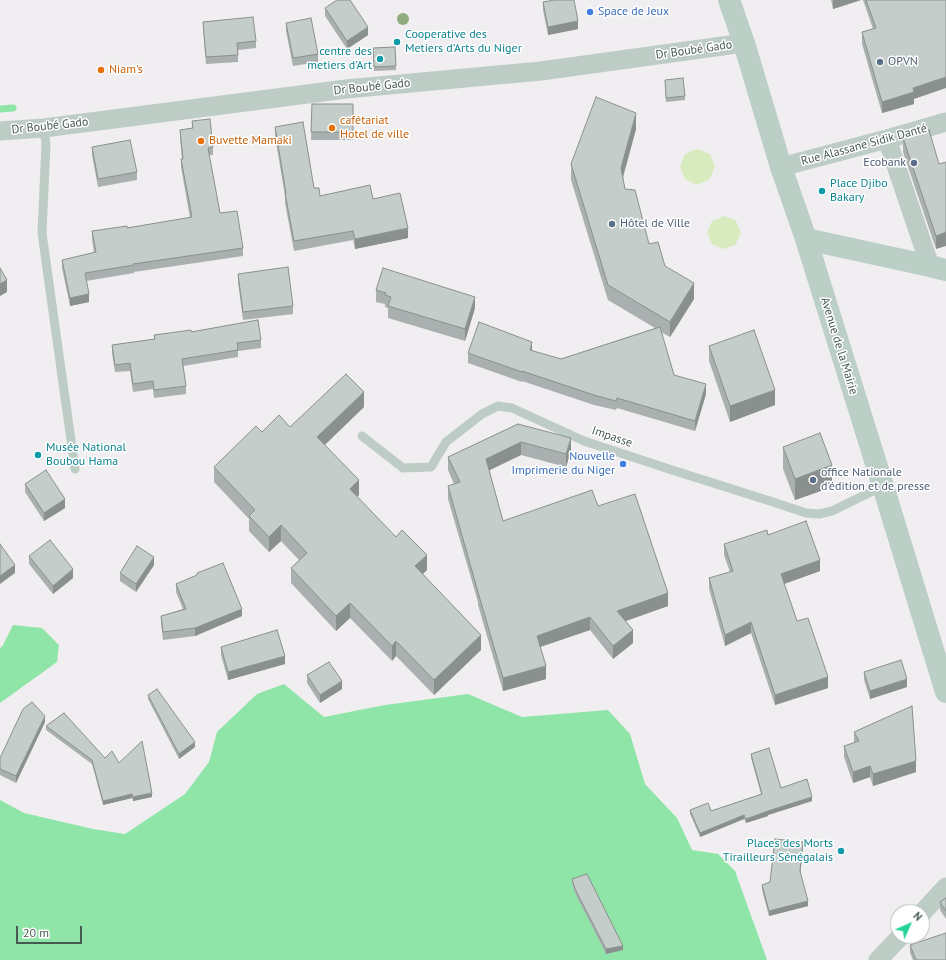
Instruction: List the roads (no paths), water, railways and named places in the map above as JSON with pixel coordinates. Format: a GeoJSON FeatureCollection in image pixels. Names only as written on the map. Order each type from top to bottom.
{"type":"FeatureCollection","features":[{"type":"Feature","properties":{"kind":"street","name":"Avenue de la Mairie"},"geometry":{"type":"LineString","coordinates":[[729,0],[744,43],[781,167],[806,239],[946,692]]}},
{"type":"Feature","properties":{"kind":"street","name":"Dr Boubé Gado"},"geometry":{"type":"LineString","coordinates":[[0,131],[44,128],[346,89],[541,71],[744,43]]}},
{"type":"Feature","properties":{"kind":"street","name":"Rue Alassane Sidik Danté"},"geometry":{"type":"LineString","coordinates":[[781,167],[946,122]]}},
{"type":"Feature","properties":{"kind":"street"},"geometry":{"type":"LineString","coordinates":[[887,139],[938,268]]}},
{"type":"Feature","properties":{"kind":"street"},"geometry":{"type":"LineString","coordinates":[[806,239],[938,268]]}},
{"type":"Feature","properties":{"kind":"street"},"geometry":{"type":"LineString","coordinates":[[930,904],[946,887]]}},
{"type":"Feature","properties":{"kind":"street"},"geometry":{"type":"LineString","coordinates":[[878,960],[893,944]]}},
{"type":"Feature","properties":{"kind":"lane"},"geometry":{"type":"LineString","coordinates":[[44,128],[46,144],[42,233],[75,469]]}},
{"type":"Feature","properties":{"kind":"lane","name":"Impasse"},"geometry":{"type":"LineString","coordinates":[[362,436],[403,468],[431,467],[446,442],[482,414],[498,406],[512,408],[584,440],[806,513],[819,514],[832,511],[883,486]]}},
{"type":"Feature","properties":{"kind":"waterway"},"geometry":{"type":"LineString","coordinates":[[0,109],[13,108]]}},
{"type":"Feature","properties":{"kind":"place","name":"Space de Jeux"},"geometry":{"type":"Point","coordinates":[590,12]}},
{"type":"Feature","properties":{"kind":"place","name":"Cooperative des Metiers d'Arts du Niger"},"geometry":{"type":"Point","coordinates":[397,42]}},
{"type":"Feature","properties":{"kind":"place","name":"centre des metiers d'Art"},"geometry":{"type":"Point","coordinates":[380,59]}},
{"type":"Feature","properties":{"kind":"place","name":"OPVN"},"geometry":{"type":"Point","coordinates":[880,62]}},
{"type":"Feature","properties":{"kind":"place","name":"Niam's"},"geometry":{"type":"Point","coordinates":[101,70]}},
{"type":"Feature","properties":{"kind":"place","name":"cafétariat Hotel de ville"},"geometry":{"type":"Point","coordinates":[332,128]}},
{"type":"Feature","properties":{"kind":"place","name":"Buvette Mamaki"},"geometry":{"type":"Point","coordinates":[201,141]}},
{"type":"Feature","properties":{"kind":"place","name":"Ecobank"},"geometry":{"type":"Point","coordinates":[914,163]}},
{"type":"Feature","properties":{"kind":"place","name":"Place Djibo Bakary"},"geometry":{"type":"Point","coordinates":[822,191]}},
{"type":"Feature","properties":{"kind":"place","name":"Hôtel de Ville"},"geometry":{"type":"Point","coordinates":[612,224]}},
{"type":"Feature","properties":{"kind":"place","name":"Musée National Boubou Hama"},"geometry":{"type":"Point","coordinates":[38,455]}},
{"type":"Feature","properties":{"kind":"place","name":"Nouvelle Imprimerie du Niger"},"geometry":{"type":"Point","coordinates":[623,464]}},
{"type":"Feature","properties":{"kind":"place","name":"office Nationale d'édition et de presse"},"geometry":{"type":"Point","coordinates":[813,480]}},
{"type":"Feature","properties":{"kind":"place","name":"Places des Morts Tirailleurs Sénégalais"},"geometry":{"type":"Point","coordinates":[841,851]}}]}
